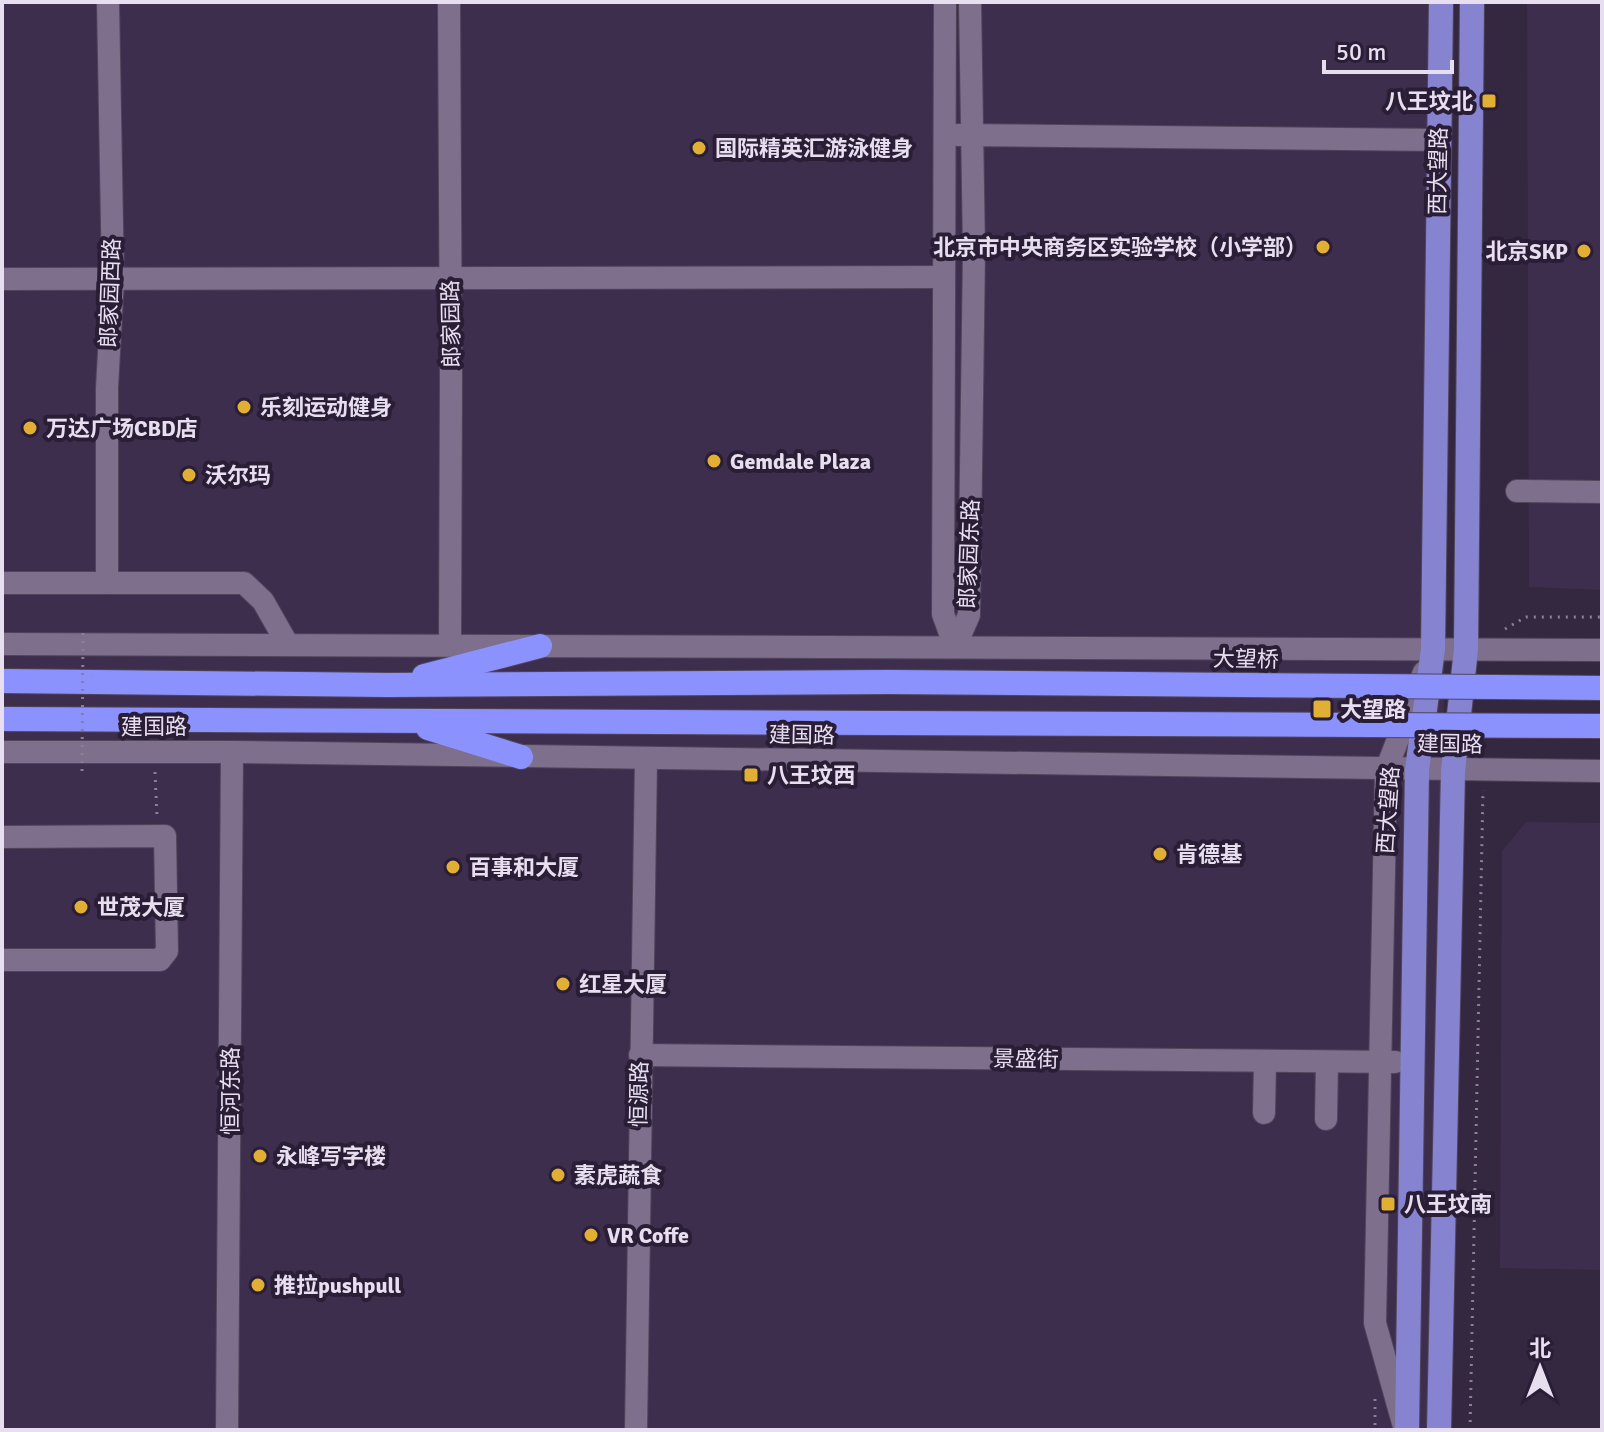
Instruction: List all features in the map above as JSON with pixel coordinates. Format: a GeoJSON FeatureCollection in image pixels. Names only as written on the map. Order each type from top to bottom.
{"type":"FeatureCollection","features":[{"type":"Feature","properties":{"kind":"highway"},"geometry":{"type":"LineString","coordinates":[[387,685],[540,646]]}},
{"type":"Feature","properties":{"kind":"highway","name":"建国路"},"geometry":{"type":"LineString","coordinates":[[2,681],[387,685],[889,682]]}},
{"type":"Feature","properties":{"kind":"highway","name":"大望桥"},"geometry":{"type":"LineString","coordinates":[[889,682],[1602,688]]}},
{"type":"Feature","properties":{"kind":"highway","name":"建国路"},"geometry":{"type":"LineString","coordinates":[[2,719],[1602,726]]}},
{"type":"Feature","properties":{"kind":"highway"},"geometry":{"type":"LineString","coordinates":[[403,720],[521,757]]}},
{"type":"Feature","properties":{"kind":"main road","name":"西大望路"},"geometry":{"type":"LineString","coordinates":[[1406,1430],[1417,770],[1433,649],[1441,2]]}},
{"type":"Feature","properties":{"kind":"main road","name":"西大望路"},"geometry":{"type":"LineString","coordinates":[[1453,771],[1466,649],[1472,2]]}},
{"type":"Feature","properties":{"kind":"main road"},"geometry":{"type":"LineString","coordinates":[[1439,1430],[1453,771]]}},
{"type":"Feature","properties":{"kind":"street","name":"郎家园西路"},"geometry":{"type":"LineString","coordinates":[[107,583],[107,388],[113,280],[108,2]]}},
{"type":"Feature","properties":{"kind":"street","name":"郎家园路"},"geometry":{"type":"LineString","coordinates":[[449,2],[450,645]]}},
{"type":"Feature","properties":{"kind":"street","name":"郎家园东路"},"geometry":{"type":"LineString","coordinates":[[945,2],[943,614],[955,647]]}},
{"type":"Feature","properties":{"kind":"street","name":"郎家园东路"},"geometry":{"type":"LineString","coordinates":[[955,647],[969,615],[974,251],[970,2]]}},
{"type":"Feature","properties":{"kind":"street"},"geometry":{"type":"LineString","coordinates":[[945,134],[1439,140]]}},
{"type":"Feature","properties":{"kind":"street"},"geometry":{"type":"LineString","coordinates":[[2,279],[944,277]]}},
{"type":"Feature","properties":{"kind":"street"},"geometry":{"type":"LineString","coordinates":[[1517,491],[1602,492]]}},
{"type":"Feature","properties":{"kind":"street"},"geometry":{"type":"LineString","coordinates":[[2,583],[244,583],[263,601],[288,645]]}},
{"type":"Feature","properties":{"kind":"street"},"geometry":{"type":"LineString","coordinates":[[2,644],[1602,650]]}},
{"type":"Feature","properties":{"kind":"street","name":"西大望路"},"geometry":{"type":"LineString","coordinates":[[1406,1430],[1375,1323],[1386,770],[1433,649]]}},
{"type":"Feature","properties":{"kind":"street","name":"建国路"},"geometry":{"type":"LineString","coordinates":[[2,752],[232,752],[1602,771]]}},
{"type":"Feature","properties":{"kind":"street","name":"恒河东路"},"geometry":{"type":"LineString","coordinates":[[227,1430],[232,752]]}},
{"type":"Feature","properties":{"kind":"street","name":"恒源路"},"geometry":{"type":"LineString","coordinates":[[636,1430],[646,759]]}},
{"type":"Feature","properties":{"kind":"street"},"geometry":{"type":"LineString","coordinates":[[2,837],[165,836],[167,951],[160,960],[2,960]]}},
{"type":"Feature","properties":{"kind":"street","name":"景盛街"},"geometry":{"type":"LineString","coordinates":[[640,1055],[1413,1062]]}},
{"type":"Feature","properties":{"kind":"street"},"geometry":{"type":"LineString","coordinates":[[1264,1113],[1265,1062]]}},
{"type":"Feature","properties":{"kind":"street"},"geometry":{"type":"LineString","coordinates":[[1326,1119],[1327,1062]]}},
{"type":"Feature","properties":{"kind":"path"},"geometry":{"type":"LineString","coordinates":[[1502,630],[1526,617],[1602,617]]}},
{"type":"Feature","properties":{"kind":"path"},"geometry":{"type":"LineString","coordinates":[[82,771],[83,632]]}},
{"type":"Feature","properties":{"kind":"path"},"geometry":{"type":"LineString","coordinates":[[154,752],[157,836]]}},
{"type":"Feature","properties":{"kind":"path"},"geometry":{"type":"LineString","coordinates":[[1470,1430],[1484,771]]}},
{"type":"Feature","properties":{"kind":"shaded area"},"geometry":{"type":"Polygon","coordinates":[[[2,2],[1454,2],[1437,1430],[2,1430],[2,2]]]}},
{"type":"Feature","properties":{"kind":"shaded area","name":"北京SKP"},"geometry":{"type":"Polygon","coordinates":[[[1527,2],[1602,2],[1602,590],[1529,587],[1527,2]]]}},
{"type":"Feature","properties":{"kind":"shaded area"},"geometry":{"type":"Polygon","coordinates":[[[1526,822],[1602,823],[1602,1270],[1500,1268],[1502,851],[1526,822]]]}},
{"type":"Feature","properties":{"kind":"place","name":"八王坟北"},"geometry":{"type":"Point","coordinates":[1489,101]}},
{"type":"Feature","properties":{"kind":"place","name":"国际精英汇游泳健身"},"geometry":{"type":"Point","coordinates":[699,148]}},
{"type":"Feature","properties":{"kind":"place","name":"北京市中央商务区实验学校（小学部）"},"geometry":{"type":"Point","coordinates":[1323,247]}},
{"type":"Feature","properties":{"kind":"place","name":"北京SKP"},"geometry":{"type":"Point","coordinates":[1584,251]}},
{"type":"Feature","properties":{"kind":"place","name":"乐刻运动健身"},"geometry":{"type":"Point","coordinates":[244,407]}},
{"type":"Feature","properties":{"kind":"place","name":"万达广场CBD店"},"geometry":{"type":"Point","coordinates":[30,428]}},
{"type":"Feature","properties":{"kind":"place","name":"Gemdale Plaza"},"geometry":{"type":"Point","coordinates":[714,461]}},
{"type":"Feature","properties":{"kind":"place","name":"沃尔玛"},"geometry":{"type":"Point","coordinates":[189,475]}},
{"type":"Feature","properties":{"kind":"place","name":"大望路"},"geometry":{"type":"Point","coordinates":[1322,709]}},
{"type":"Feature","properties":{"kind":"place","name":"八王坟西"},"geometry":{"type":"Point","coordinates":[751,775]}},
{"type":"Feature","properties":{"kind":"place","name":"肯德基"},"geometry":{"type":"Point","coordinates":[1160,854]}},
{"type":"Feature","properties":{"kind":"place","name":"百事和大厦"},"geometry":{"type":"Point","coordinates":[453,867]}},
{"type":"Feature","properties":{"kind":"place","name":"世茂大厦"},"geometry":{"type":"Point","coordinates":[81,907]}},
{"type":"Feature","properties":{"kind":"place","name":"红星大厦"},"geometry":{"type":"Point","coordinates":[563,984]}},
{"type":"Feature","properties":{"kind":"place","name":"永峰写字楼"},"geometry":{"type":"Point","coordinates":[260,1156]}},
{"type":"Feature","properties":{"kind":"place","name":"素虎蔬食"},"geometry":{"type":"Point","coordinates":[558,1175]}},
{"type":"Feature","properties":{"kind":"place","name":"八王坟南"},"geometry":{"type":"Point","coordinates":[1388,1204]}},
{"type":"Feature","properties":{"kind":"place","name":"VR Coffe"},"geometry":{"type":"Point","coordinates":[591,1235]}},
{"type":"Feature","properties":{"kind":"place","name":"推拉pushpull"},"geometry":{"type":"Point","coordinates":[258,1285]}}]}
